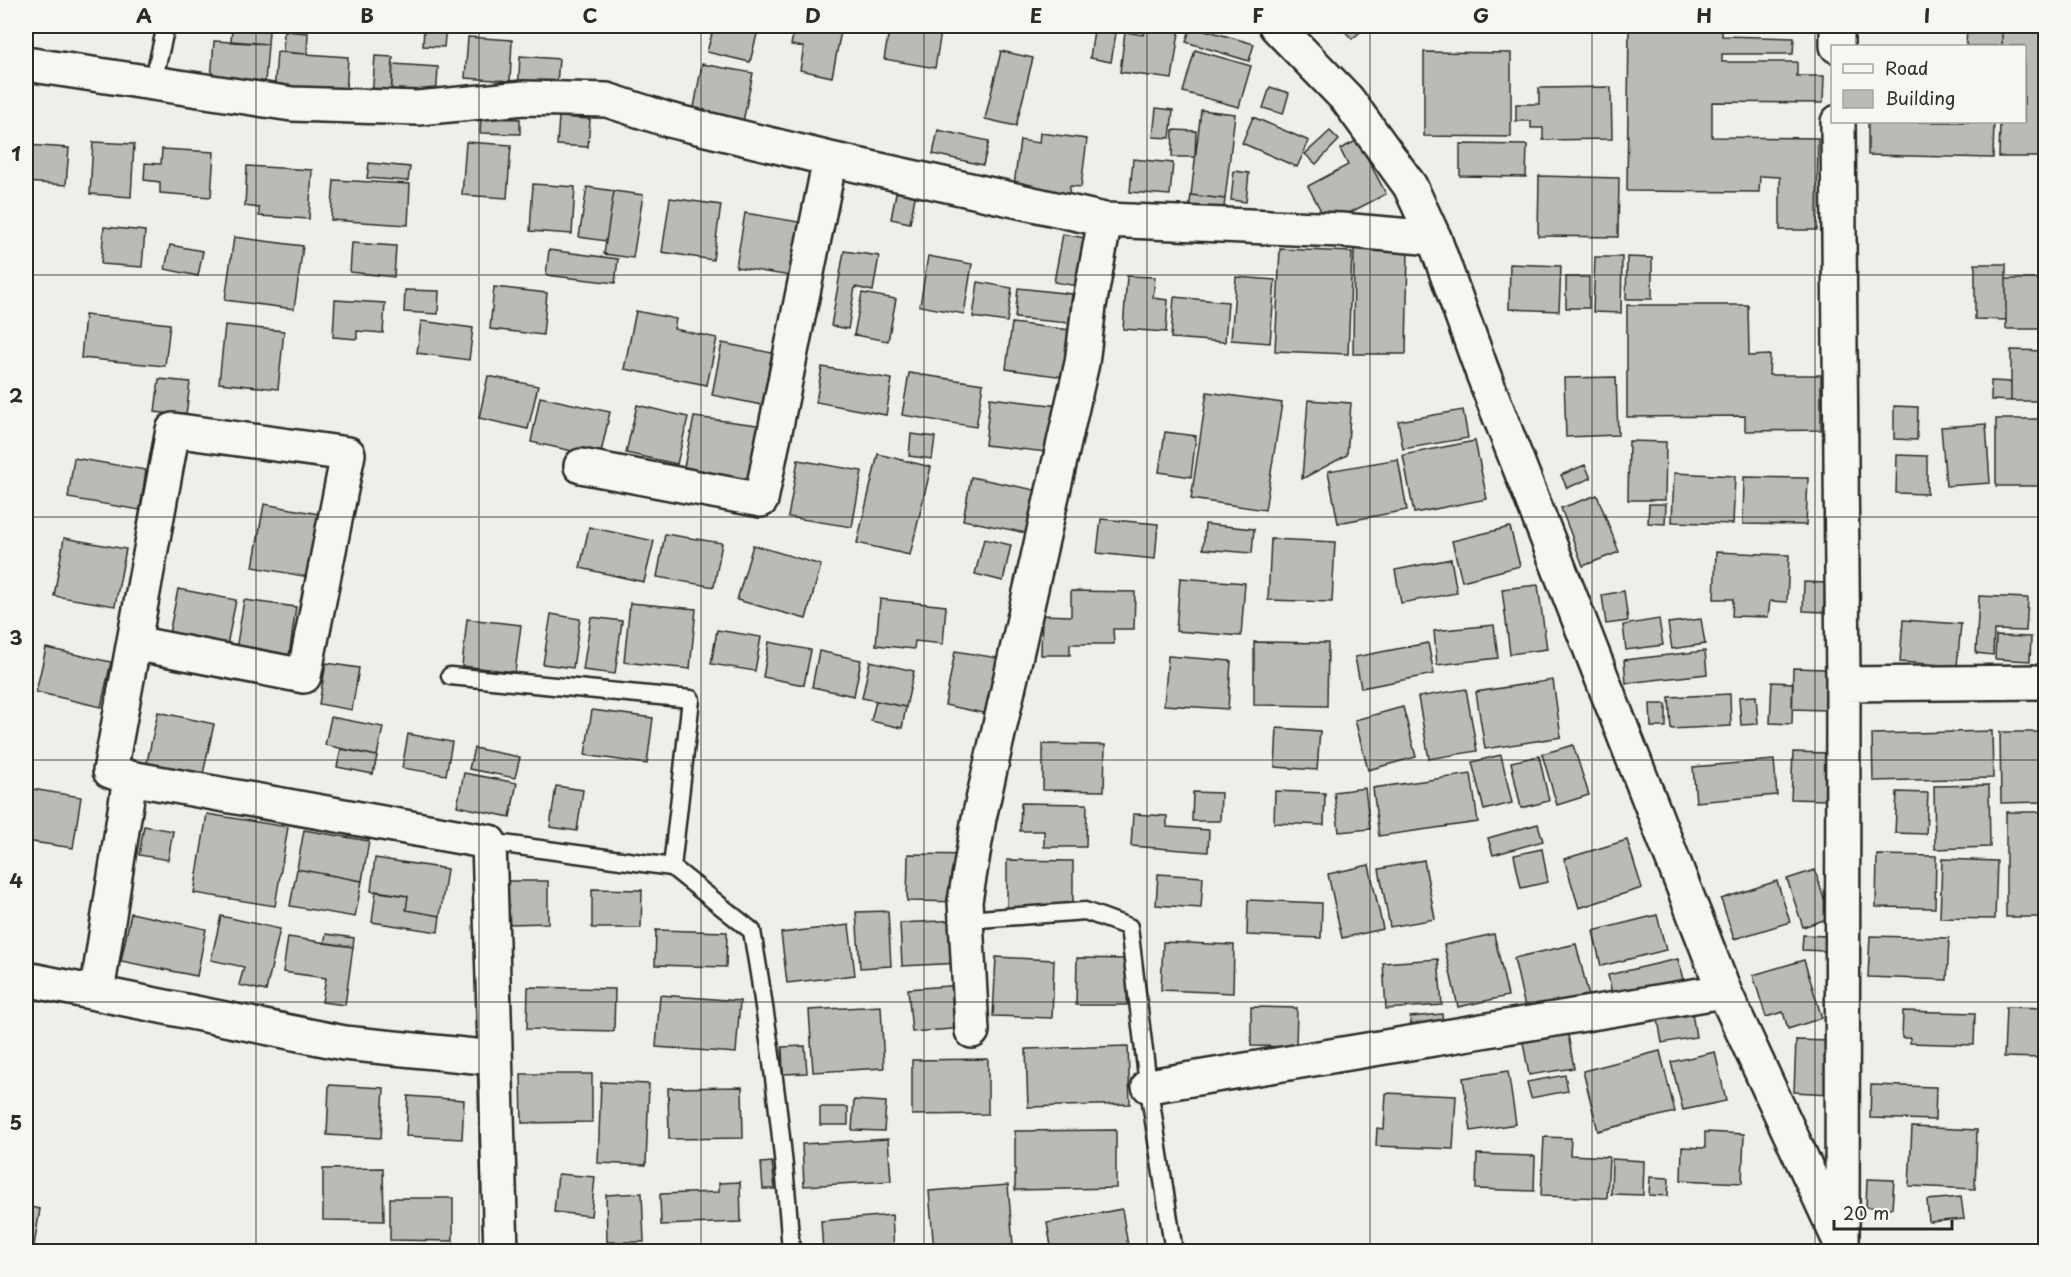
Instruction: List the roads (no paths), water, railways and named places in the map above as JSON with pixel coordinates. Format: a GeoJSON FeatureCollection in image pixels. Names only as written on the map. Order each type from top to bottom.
{"type":"FeatureCollection","features":[{"type":"Feature","properties":{"kind":"street"},"geometry":{"type":"LineString","coordinates":[[1276,26],[1347,99],[1410,186],[1434,238],[1486,382],[1724,991],[1843,1249]]}},
{"type":"Feature","properties":{"kind":"street"},"geometry":{"type":"LineString","coordinates":[[1837,26],[1838,45]]}},
{"type":"Feature","properties":{"kind":"street"},"geometry":{"type":"LineString","coordinates":[[26,64],[303,104],[418,108],[524,98],[607,100],[669,120],[830,159],[1105,220],[1341,230],[1434,238]]}},
{"type":"Feature","properties":{"kind":"street"},"geometry":{"type":"LineString","coordinates":[[1838,123],[1843,684],[1843,1249]]}},
{"type":"Feature","properties":{"kind":"street"},"geometry":{"type":"LineString","coordinates":[[581,466],[761,500],[830,159]]}},
{"type":"Feature","properties":{"kind":"street"},"geometry":{"type":"LineString","coordinates":[[972,1031],[965,901],[979,818],[1082,363],[1105,220]]}},
{"type":"Feature","properties":{"kind":"street"},"geometry":{"type":"LineString","coordinates":[[134,643],[304,676],[348,454],[173,430],[110,771],[130,778],[489,842],[501,1251]]}},
{"type":"Feature","properties":{"kind":"street"},"geometry":{"type":"LineString","coordinates":[[1843,684],[2046,682]]}},
{"type":"Feature","properties":{"kind":"street"},"geometry":{"type":"LineString","coordinates":[[97,993],[130,778]]}},
{"type":"Feature","properties":{"kind":"street"},"geometry":{"type":"LineString","coordinates":[[26,979],[344,1043],[494,1058]]}},
{"type":"Feature","properties":{"kind":"street"},"geometry":{"type":"LineString","coordinates":[[1149,1086],[1724,991]]}},
{"type":"Feature","properties":{"kind":"lane"},"geometry":{"type":"LineString","coordinates":[[153,82],[166,26]]}},
{"type":"Feature","properties":{"kind":"lane"},"geometry":{"type":"LineString","coordinates":[[450,676],[691,699],[672,867]]}},
{"type":"Feature","properties":{"kind":"lane"},"geometry":{"type":"LineString","coordinates":[[489,842],[672,867],[752,931],[767,1019],[788,1201],[791,1251]]}},
{"type":"Feature","properties":{"kind":"lane"},"geometry":{"type":"LineString","coordinates":[[966,920],[1085,911],[1129,927],[1149,1086],[1174,1251]]}}]}
